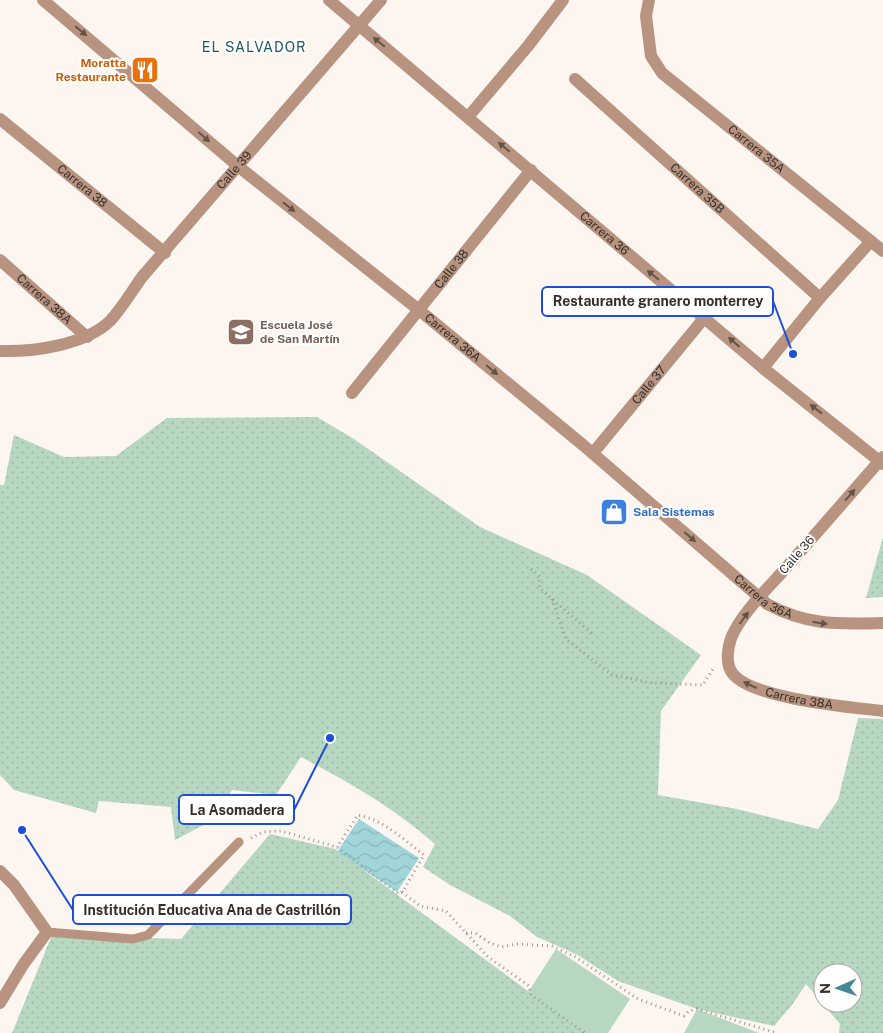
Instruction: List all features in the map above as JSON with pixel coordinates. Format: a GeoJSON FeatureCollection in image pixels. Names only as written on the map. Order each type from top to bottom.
{"type":"FeatureCollection","features":[{"type":"Feature","properties":{"kind":"street","name":"Carrera 36A"},"geometry":{"type":"LineString","coordinates":[[43,0],[239,167],[419,310],[592,453],[759,598],[789,616],[816,622],[883,623]]}},
{"type":"Feature","properties":{"kind":"street","name":"Carrera 36"},"geometry":{"type":"LineString","coordinates":[[329,0],[763,368],[882,460]]}},
{"type":"Feature","properties":{"kind":"street","name":"Calle 39"},"geometry":{"type":"LineString","coordinates":[[87,337],[110,321],[142,277],[165,253],[381,0]]}},
{"type":"Feature","properties":{"kind":"street"},"geometry":{"type":"LineString","coordinates":[[468,116],[528,46],[563,0]]}},
{"type":"Feature","properties":{"kind":"street","name":"Carrera 35A"},"geometry":{"type":"LineString","coordinates":[[649,0],[646,16],[647,35],[651,56],[662,72],[883,251]]}},
{"type":"Feature","properties":{"kind":"street","name":"Carrera 35B"},"geometry":{"type":"LineString","coordinates":[[575,79],[820,298]]}},
{"type":"Feature","properties":{"kind":"street","name":"Carrera 38"},"geometry":{"type":"LineString","coordinates":[[0,118],[165,253]]}},
{"type":"Feature","properties":{"kind":"street","name":"Calle 38"},"geometry":{"type":"LineString","coordinates":[[352,393],[531,170]]}},
{"type":"Feature","properties":{"kind":"street"},"geometry":{"type":"LineString","coordinates":[[763,368],[820,298],[871,241]]}},
{"type":"Feature","properties":{"kind":"street","name":"Carrera 38A"},"geometry":{"type":"LineString","coordinates":[[0,260],[87,337]]}},
{"type":"Feature","properties":{"kind":"street","name":"Calle 37"},"geometry":{"type":"LineString","coordinates":[[592,453],[704,318]]}},
{"type":"Feature","properties":{"kind":"street"},"geometry":{"type":"LineString","coordinates":[[0,351],[31,350],[87,337]]}},
{"type":"Feature","properties":{"kind":"street","name":"Calle 36"},"geometry":{"type":"LineString","coordinates":[[729,662],[728,653],[734,631],[759,598],[882,460]]}},
{"type":"Feature","properties":{"kind":"street","name":"Carrera 38A"},"geometry":{"type":"LineString","coordinates":[[729,662],[733,674],[743,682],[759,689],[808,701],[883,711]]}},
{"type":"Feature","properties":{"kind":"street"},"geometry":{"type":"LineString","coordinates":[[0,871],[14,885],[48,932],[23,965],[0,1003]]}},
{"type":"Feature","properties":{"kind":"lane"},"geometry":{"type":"LineString","coordinates":[[48,932],[132,939],[148,935],[243,842]]}},
{"type":"Feature","properties":{"kind":"path"},"geometry":{"type":"LineString","coordinates":[[531,569],[539,576],[540,588],[592,634]]}},
{"type":"Feature","properties":{"kind":"path"},"geometry":{"type":"LineString","coordinates":[[552,599],[566,639],[612,675],[652,684],[703,685]]}},
{"type":"Feature","properties":{"kind":"path"},"geometry":{"type":"LineString","coordinates":[[243,842],[263,832],[281,831],[337,847],[398,894],[402,892],[424,855],[408,841],[376,821],[358,815],[337,847]]}},
{"type":"Feature","properties":{"kind":"path"},"geometry":{"type":"LineString","coordinates":[[402,892],[420,906],[446,911],[488,957],[529,986],[531,995],[585,1033]]}},
{"type":"Feature","properties":{"kind":"path"},"geometry":{"type":"LineString","coordinates":[[466,933],[475,933],[490,944],[501,947],[517,944],[552,946],[583,962],[638,998],[684,1016],[689,1011],[697,1009],[777,1033]]}},
{"type":"Feature","properties":{"kind":"green space"},"geometry":{"type":"Polygon","coordinates":[[[317,417],[354,439],[480,527],[587,575],[701,655],[661,711],[658,795],[737,809],[818,829],[838,800],[858,718],[883,719],[883,1033],[839,1033],[840,1024],[831,1013],[863,1013],[863,963],[813,963],[813,992],[806,984],[792,1005],[774,1026],[697,1009],[618,981],[576,954],[537,937],[510,916],[450,885],[423,867],[435,844],[371,796],[301,757],[276,795],[232,790],[217,818],[175,840],[171,807],[99,801],[96,813],[14,790],[0,775],[0,485],[4,485],[14,435],[64,457],[116,456],[167,418],[317,417]]]}},
{"type":"Feature","properties":{"kind":"green space"},"geometry":{"type":"Polygon","coordinates":[[[883,537],[883,597],[866,598],[883,537]]]}},
{"type":"Feature","properties":{"kind":"green space"},"geometry":{"type":"Polygon","coordinates":[[[270,834],[335,849],[585,1033],[12,1033],[52,935],[181,939],[270,834]]]}},
{"type":"Feature","properties":{"kind":"green space"},"geometry":{"type":"Polygon","coordinates":[[[556,949],[630,999],[608,1033],[585,1033],[527,994],[556,949]]]}},
{"type":"Feature","properties":{"kind":"green space"},"geometry":{"type":"Polygon","coordinates":[[[697,1009],[759,1033],[684,1033],[697,1009]]]}},
{"type":"Feature","properties":{"kind":"water"},"geometry":{"type":"Polygon","coordinates":[[[359,819],[419,858],[397,892],[337,852],[359,819]]]}},
{"type":"Feature","properties":{"kind":"place","name":"Moratta Restaurante"},"geometry":{"type":"Point","coordinates":[145,70]}},
{"type":"Feature","properties":{"kind":"place","name":"Escuela José de San Martín"},"geometry":{"type":"Point","coordinates":[241,332]}},
{"type":"Feature","properties":{"kind":"place","name":"Restaurante granero monterrey"},"geometry":{"type":"Point","coordinates":[793,354]}},
{"type":"Feature","properties":{"kind":"place","name":"Sala Sistemas"},"geometry":{"type":"Point","coordinates":[614,512]}},
{"type":"Feature","properties":{"kind":"place","name":"La Asomadera"},"geometry":{"type":"Point","coordinates":[330,738]}},
{"type":"Feature","properties":{"kind":"place","name":"Institución Educativa Ana de Castrillón"},"geometry":{"type":"Point","coordinates":[22,830]}},
{"type":"Feature","properties":{"kind":"district","name":"EL SALVADOR"},"geometry":{"type":"Point","coordinates":[254,47]}}]}
